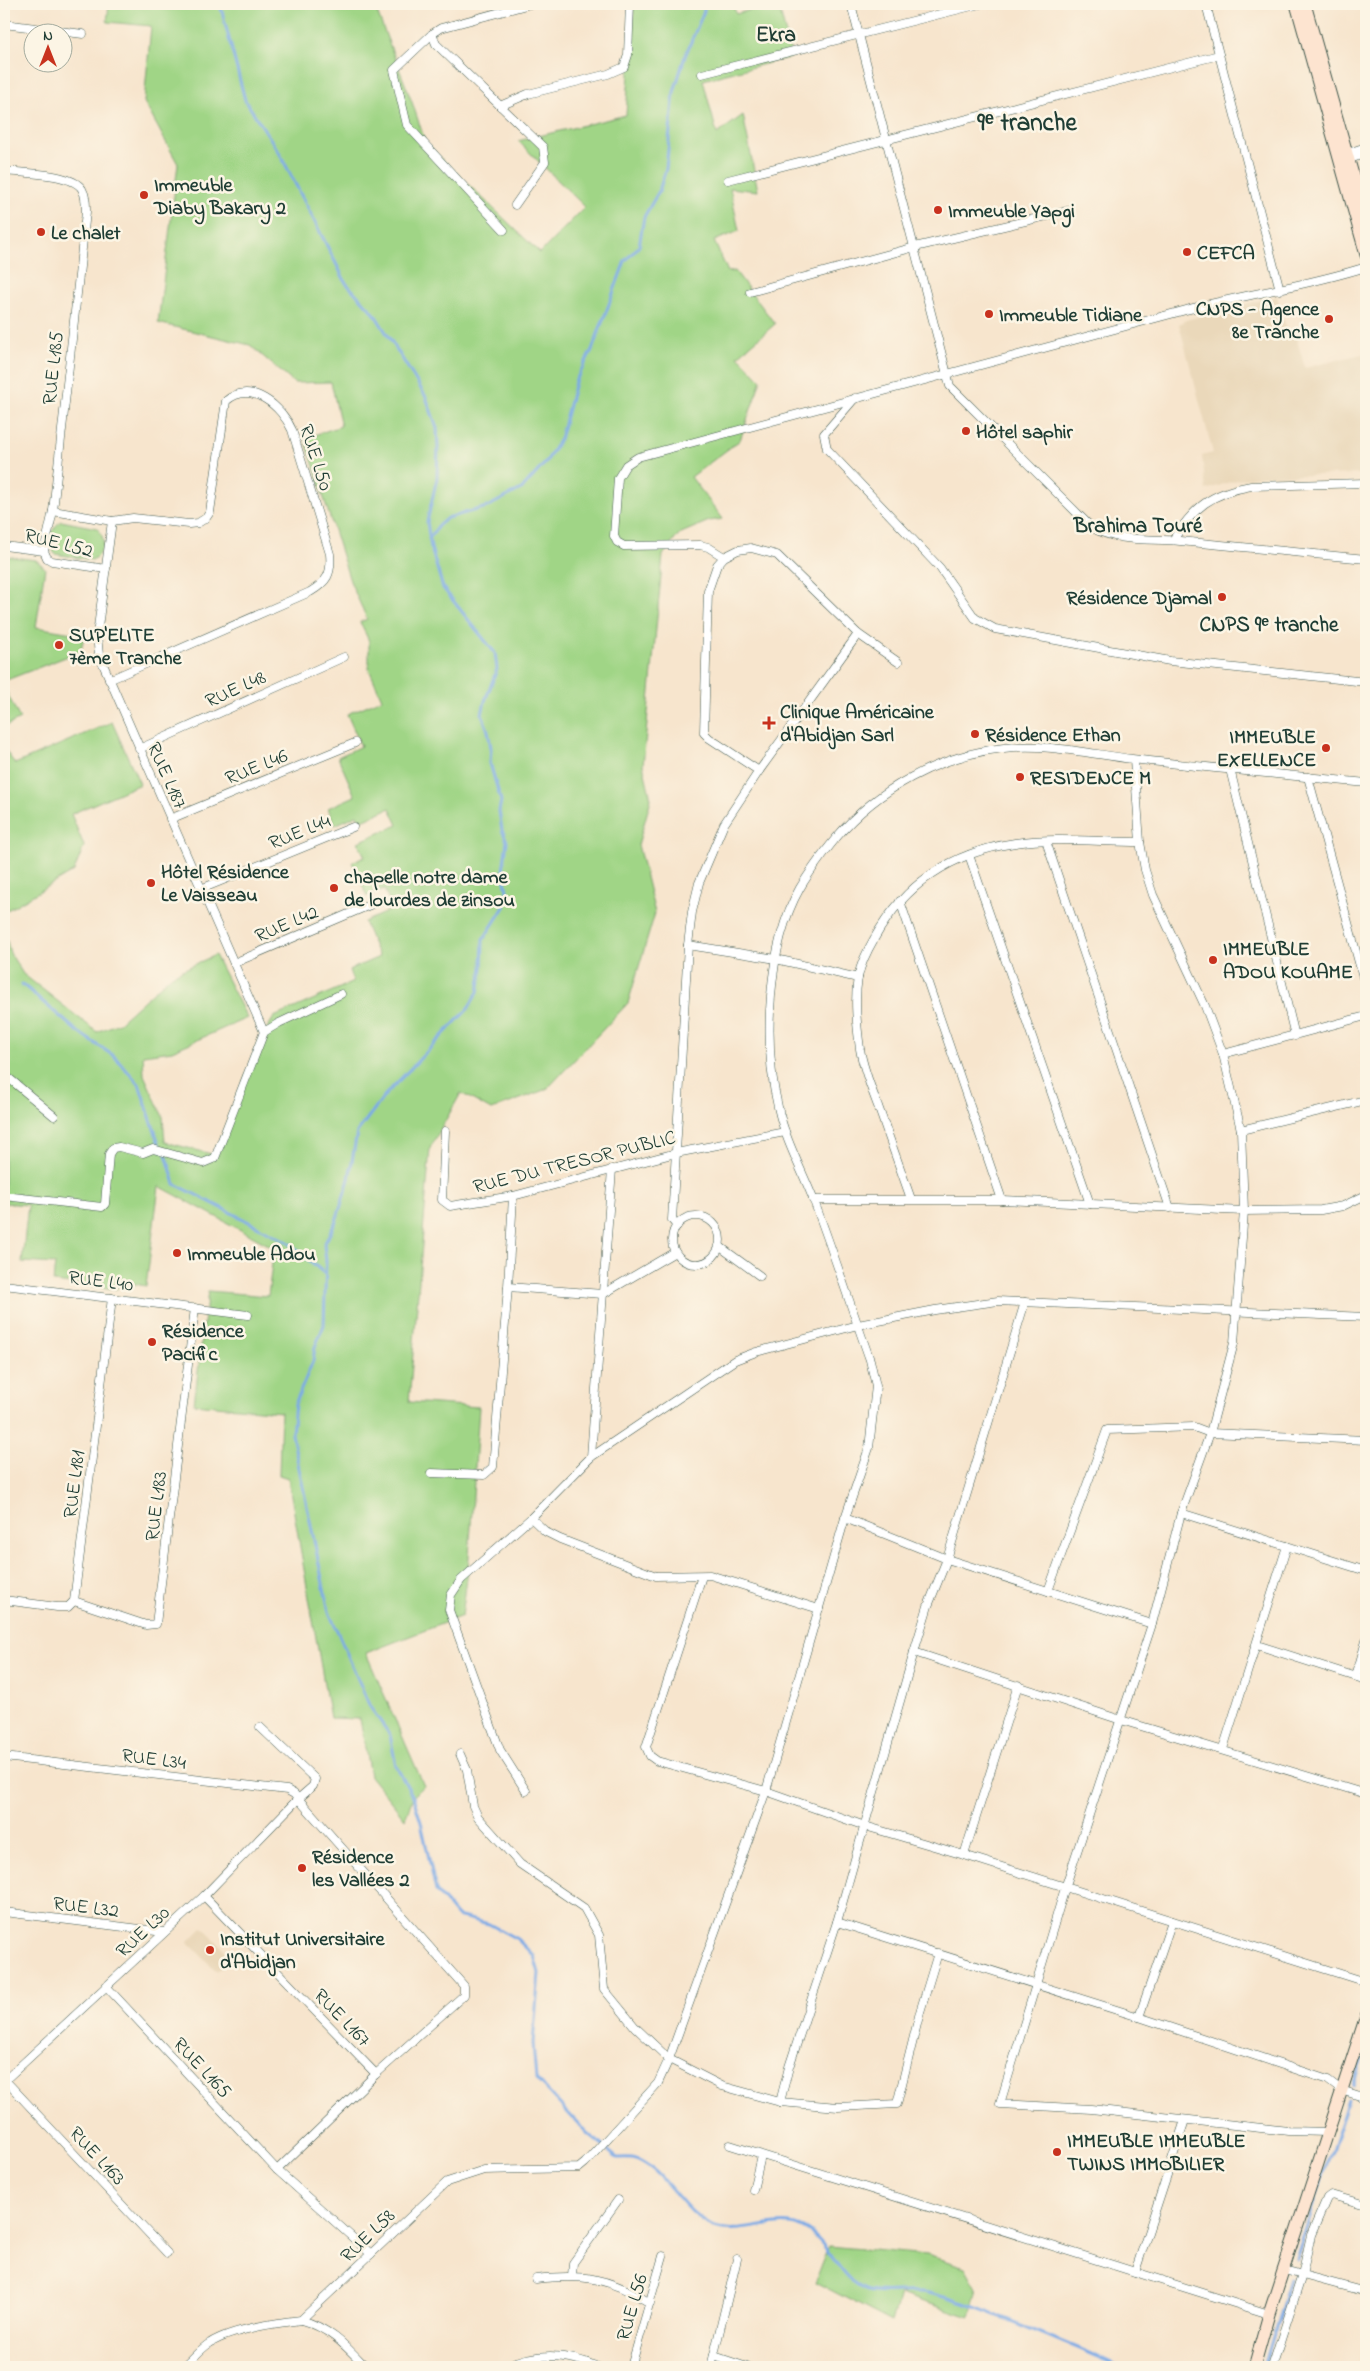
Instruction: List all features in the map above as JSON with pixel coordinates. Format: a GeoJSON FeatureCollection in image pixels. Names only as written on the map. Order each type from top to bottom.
{"type":"FeatureCollection","features":[{"type":"Feature","properties":{"kind":"street"},"geometry":{"type":"LineString","coordinates":[[504,230],[411,131],[404,120],[394,70],[432,34],[441,28],[530,4]]}},
{"type":"Feature","properties":{"kind":"street"},"geometry":{"type":"LineString","coordinates":[[500,106],[528,94],[608,74],[624,67],[628,55],[630,4]]}},
{"type":"Feature","properties":{"kind":"street"},"geometry":{"type":"LineString","coordinates":[[852,4],[952,389],[1032,466],[1091,527],[1101,533],[1124,539],[1172,540],[1366,558]]}},
{"type":"Feature","properties":{"kind":"street"},"geometry":{"type":"LineString","coordinates":[[702,74],[980,4]]}},
{"type":"Feature","properties":{"kind":"street"},"geometry":{"type":"LineString","coordinates":[[1206,4],[1280,290]]}},
{"type":"Feature","properties":{"kind":"street"},"geometry":{"type":"LineString","coordinates":[[1296,4],[1366,255]]}},
{"type":"Feature","properties":{"kind":"street"},"geometry":{"type":"LineString","coordinates":[[1306,4],[1366,221]]}},
{"type":"Feature","properties":{"kind":"street"},"geometry":{"type":"LineString","coordinates":[[4,24],[83,34]]}},
{"type":"Feature","properties":{"kind":"street"},"geometry":{"type":"LineString","coordinates":[[432,34],[436,44],[543,147],[545,162],[540,172],[515,205]]}},
{"type":"Feature","properties":{"kind":"street"},"geometry":{"type":"LineString","coordinates":[[728,180],[1219,55]]}},
{"type":"Feature","properties":{"kind":"street"},"geometry":{"type":"LineString","coordinates":[[1349,156],[1366,147]]}},
{"type":"Feature","properties":{"kind":"street"},"geometry":{"type":"LineString","coordinates":[[1349,156],[1366,153]]}},
{"type":"Feature","properties":{"kind":"street","name":"RUE L185"},"geometry":{"type":"LineString","coordinates":[[4,171],[64,178],[82,188],[85,197],[86,212],[53,511],[44,551]]}},
{"type":"Feature","properties":{"kind":"street"},"geometry":{"type":"LineString","coordinates":[[750,292],[915,247],[1068,211]]}},
{"type":"Feature","properties":{"kind":"street"},"geometry":{"type":"LineString","coordinates":[[724,557],[708,546],[624,546],[617,542],[614,536],[618,478],[626,465],[638,457],[854,398],[947,375],[1213,303],[1280,290],[1366,267]]}},
{"type":"Feature","properties":{"kind":"street","name":"RUE L50"},"geometry":{"type":"LineString","coordinates":[[53,511],[112,521],[133,518],[189,524],[198,523],[206,518],[210,512],[226,401],[240,392],[250,393],[278,407],[286,416],[330,554],[332,566],[329,577],[322,585],[310,592],[109,680]]}},
{"type":"Feature","properties":{"kind":"street"},"geometry":{"type":"LineString","coordinates":[[854,398],[824,434],[827,449],[940,568],[975,618],[986,625],[1170,661],[1366,682]]}},
{"type":"Feature","properties":{"kind":"street"},"geometry":{"type":"LineString","coordinates":[[1172,540],[1193,511],[1210,500],[1235,489],[1251,486],[1366,483]]}},
{"type":"Feature","properties":{"kind":"street","name":"RUE L187"},"geometry":{"type":"LineString","coordinates":[[112,521],[97,645],[102,666],[264,1032]]}},
{"type":"Feature","properties":{"kind":"street","name":"RUE L52"},"geometry":{"type":"LineString","coordinates":[[4,546],[44,551],[47,558],[52,561],[106,569]]}},
{"type":"Feature","properties":{"kind":"street"},"geometry":{"type":"LineString","coordinates":[[759,771],[708,738],[704,733],[708,591],[717,565],[724,557],[738,550],[751,548],[777,555],[858,634],[898,662]]}},
{"type":"Feature","properties":{"kind":"street"},"geometry":{"type":"LineString","coordinates":[[677,1226],[672,1220],[688,945],[692,912],[711,852],[724,824],[759,771],[858,634]]}},
{"type":"Feature","properties":{"kind":"street","name":"RUE L48"},"geometry":{"type":"LineString","coordinates":[[139,749],[344,657]]}},
{"type":"Feature","properties":{"kind":"street","name":"RUE L46"},"geometry":{"type":"LineString","coordinates":[[170,819],[354,743]]}},
{"type":"Feature","properties":{"kind":"street"},"geometry":{"type":"LineString","coordinates":[[669,2059],[766,1791],[845,1518],[869,1448],[875,1399],[874,1374],[813,1200],[785,1132],[771,1071],[770,1041],[776,959],[799,890],[824,852],[848,823],[872,801],[905,780],[939,765],[975,754],[1005,748],[1037,747],[1134,760],[1366,783]]}},
{"type":"Feature","properties":{"kind":"street"},"geometry":{"type":"LineString","coordinates":[[1134,760],[1140,842],[1153,895],[1205,1006],[1222,1054],[1241,1130],[1244,1211],[1234,1343],[1210,1433],[1181,1513],[1152,1624],[1065,1888],[1000,2104],[1091,2109],[1288,2131],[1328,2132]]}},
{"type":"Feature","properties":{"kind":"street"},"geometry":{"type":"LineString","coordinates":[[1230,769],[1295,1036]]}},
{"type":"Feature","properties":{"kind":"street"},"geometry":{"type":"LineString","coordinates":[[1308,777],[1366,988]]}},
{"type":"Feature","properties":{"kind":"street","name":"RUE L44"},"geometry":{"type":"LineString","coordinates":[[201,889],[353,827]]}},
{"type":"Feature","properties":{"kind":"street"},"geometry":{"type":"LineString","coordinates":[[911,1199],[860,1050],[856,1002],[858,978],[868,950],[885,920],[900,901],[926,877],[944,865],[969,855],[1016,843],[1046,841],[1140,842]]}},
{"type":"Feature","properties":{"kind":"street"},"geometry":{"type":"LineString","coordinates":[[1046,841],[1170,1208]]}},
{"type":"Feature","properties":{"kind":"street"},"geometry":{"type":"LineString","coordinates":[[969,855],[1090,1204]]}},
{"type":"Feature","properties":{"kind":"street","name":"RUE L42"},"geometry":{"type":"LineString","coordinates":[[234,963],[379,900]]}},
{"type":"Feature","properties":{"kind":"street"},"geometry":{"type":"LineString","coordinates":[[900,901],[1002,1200]]}},
{"type":"Feature","properties":{"kind":"street"},"geometry":{"type":"LineString","coordinates":[[688,945],[776,959],[858,978]]}},
{"type":"Feature","properties":{"kind":"street"},"geometry":{"type":"LineString","coordinates":[[4,1196],[102,1207],[105,1204],[109,1154],[113,1148],[119,1147],[143,1152],[153,1149],[203,1163],[211,1161],[215,1158],[264,1032],[279,1022],[341,994]]}},
{"type":"Feature","properties":{"kind":"street"},"geometry":{"type":"LineString","coordinates":[[1222,1054],[1366,1016]]}},
{"type":"Feature","properties":{"kind":"street"},"geometry":{"type":"LineString","coordinates":[[4,1074],[54,1116]]}},
{"type":"Feature","properties":{"kind":"street"},"geometry":{"type":"LineString","coordinates":[[1241,1130],[1366,1100]]}},
{"type":"Feature","properties":{"kind":"street","name":"RUE DU TRESOR PUBLIC"},"geometry":{"type":"LineString","coordinates":[[445,1131],[442,1200],[450,1206],[513,1196],[676,1152],[785,1132]]}},
{"type":"Feature","properties":{"kind":"street"},"geometry":{"type":"LineString","coordinates":[[591,1457],[612,1169]]}},
{"type":"Feature","properties":{"kind":"street"},"geometry":{"type":"LineString","coordinates":[[813,1200],[1002,1200],[1244,1211],[1321,1210],[1343,1206],[1366,1195]]}},
{"type":"Feature","properties":{"kind":"street"},"geometry":{"type":"LineString","coordinates":[[431,1473],[484,1476],[494,1467],[513,1196]]}},
{"type":"Feature","properties":{"kind":"street"},"geometry":{"type":"LineString","coordinates":[[690,1217],[706,1219],[718,1230],[719,1246],[710,1260],[703,1263],[687,1263],[675,1252],[672,1239],[677,1226],[690,1217]]}},
{"type":"Feature","properties":{"kind":"street"},"geometry":{"type":"LineString","coordinates":[[719,1246],[760,1276]]}},
{"type":"Feature","properties":{"kind":"street"},"geometry":{"type":"LineString","coordinates":[[508,1287],[603,1294],[675,1252]]}},
{"type":"Feature","properties":{"kind":"street","name":"RUE L40"},"geometry":{"type":"LineString","coordinates":[[4,1285],[248,1314]]}},
{"type":"Feature","properties":{"kind":"street","name":"RUE L181"},"geometry":{"type":"LineString","coordinates":[[74,1601],[112,1298]]}},
{"type":"Feature","properties":{"kind":"street"},"geometry":{"type":"LineString","coordinates":[[526,1791],[500,1750],[449,1610],[451,1595],[461,1580],[531,1518],[591,1457],[735,1360],[772,1347],[858,1325],[965,1305],[998,1301],[1236,1313],[1366,1317]]}},
{"type":"Feature","properties":{"kind":"street"},"geometry":{"type":"LineString","coordinates":[[780,2102],[788,2067],[837,1922],[928,1606],[947,1559],[1025,1302]]}},
{"type":"Feature","properties":{"kind":"street","name":"RUE L183"},"geometry":{"type":"LineString","coordinates":[[74,1601],[146,1625],[156,1624],[195,1308]]}},
{"type":"Feature","properties":{"kind":"street"},"geometry":{"type":"LineString","coordinates":[[1048,1591],[1106,1430],[1194,1427],[1210,1433],[1366,1440]]}},
{"type":"Feature","properties":{"kind":"street"},"geometry":{"type":"LineString","coordinates":[[1181,1513],[1366,1571]]}},
{"type":"Feature","properties":{"kind":"street"},"geometry":{"type":"LineString","coordinates":[[531,1518],[546,1532],[560,1539],[656,1576],[710,1575],[819,1609]]}},
{"type":"Feature","properties":{"kind":"street"},"geometry":{"type":"LineString","coordinates":[[845,1518],[947,1559],[1152,1624]]}},
{"type":"Feature","properties":{"kind":"street"},"geometry":{"type":"LineString","coordinates":[[1224,1749],[1287,1546]]}},
{"type":"Feature","properties":{"kind":"street"},"geometry":{"type":"LineString","coordinates":[[702,1576],[646,1747],[650,1756],[657,1761],[766,1791],[865,1826],[964,1855],[1366,1982]]}},
{"type":"Feature","properties":{"kind":"street"},"geometry":{"type":"LineString","coordinates":[[4,1600],[57,1607],[68,1607],[74,1601]]}},
{"type":"Feature","properties":{"kind":"street"},"geometry":{"type":"LineString","coordinates":[[1356,1676],[1366,1641]]}},
{"type":"Feature","properties":{"kind":"street"},"geometry":{"type":"LineString","coordinates":[[1257,1645],[1366,1680]]}},
{"type":"Feature","properties":{"kind":"street"},"geometry":{"type":"LineString","coordinates":[[914,1652],[1018,1684],[1121,1720],[1224,1749],[1366,1794]]}},
{"type":"Feature","properties":{"kind":"street"},"geometry":{"type":"LineString","coordinates":[[964,1855],[1018,1684]]}},
{"type":"Feature","properties":{"kind":"street","name":"RUE L30"},"geometry":{"type":"LineString","coordinates":[[5,2081],[204,1896],[297,1800],[313,1786],[315,1779],[260,1727]]}},
{"type":"Feature","properties":{"kind":"street"},"geometry":{"type":"LineString","coordinates":[[460,1754],[467,1770],[473,1806],[478,1817],[520,1864],[584,1908],[599,1935],[604,1989],[635,2027],[669,2059],[722,2086],[780,2102],[838,2107],[898,2104],[920,2012],[938,1953]]}},
{"type":"Feature","properties":{"kind":"street","name":"RUE L34"},"geometry":{"type":"LineString","coordinates":[[4,1757],[279,1788],[294,1794],[297,1800],[464,1986],[464,1995],[376,2074],[277,2170]]}},
{"type":"Feature","properties":{"kind":"street","name":"RUE L167"},"geometry":{"type":"LineString","coordinates":[[204,1896],[376,2074]]}},
{"type":"Feature","properties":{"kind":"street","name":"RUE L32"},"geometry":{"type":"LineString","coordinates":[[4,1912],[164,1932]]}},
{"type":"Feature","properties":{"kind":"street"},"geometry":{"type":"LineString","coordinates":[[1139,2017],[1172,1921]]}},
{"type":"Feature","properties":{"kind":"street"},"geometry":{"type":"LineString","coordinates":[[837,1922],[1139,2017],[1328,2080],[1341,2090],[1366,2098]]}},
{"type":"Feature","properties":{"kind":"street","name":"RUE L165"},"geometry":{"type":"LineString","coordinates":[[106,1986],[277,2170],[371,2254]]}},
{"type":"Feature","properties":{"kind":"street"},"geometry":{"type":"LineString","coordinates":[[1254,2367],[1269,2314],[1366,2016]]}},
{"type":"Feature","properties":{"kind":"street","name":"RUE L58"},"geometry":{"type":"LineString","coordinates":[[301,2320],[447,2182],[484,2170],[574,2169],[585,2163],[658,2083],[669,2059]]}},
{"type":"Feature","properties":{"kind":"street","name":"RUE L163"},"geometry":{"type":"LineString","coordinates":[[5,2081],[167,2253]]}},
{"type":"Feature","properties":{"kind":"street"},"geometry":{"type":"LineString","coordinates":[[1135,2272],[1185,2120]]}},
{"type":"Feature","properties":{"kind":"street"},"geometry":{"type":"LineString","coordinates":[[730,2145],[1269,2314]]}},
{"type":"Feature","properties":{"kind":"street"},"geometry":{"type":"LineString","coordinates":[[753,2190],[762,2156]]}},
{"type":"Feature","properties":{"kind":"street"},"geometry":{"type":"LineString","coordinates":[[1272,2367],[1302,2275],[1311,2235],[1329,2196],[1337,2195],[1366,2205]]}},
{"type":"Feature","properties":{"kind":"street"},"geometry":{"type":"LineString","coordinates":[[572,2276],[573,2263],[618,2200]]}},
{"type":"Feature","properties":{"kind":"street","name":"RUE L56"},"geometry":{"type":"LineString","coordinates":[[631,2367],[663,2256]]}},
{"type":"Feature","properties":{"kind":"street"},"geometry":{"type":"LineString","coordinates":[[711,2367],[737,2259]]}},
{"type":"Feature","properties":{"kind":"street"},"geometry":{"type":"LineString","coordinates":[[1284,2270],[1366,2292]]}},
{"type":"Feature","properties":{"kind":"street"},"geometry":{"type":"LineString","coordinates":[[536,2279],[572,2276],[594,2278],[614,2283],[630,2290],[650,2303]]}},
{"type":"Feature","properties":{"kind":"street"},"geometry":{"type":"LineString","coordinates":[[183,2367],[210,2343],[232,2334],[267,2325],[301,2320],[317,2325],[336,2337],[366,2367]]}},
{"type":"Feature","properties":{"kind":"street"},"geometry":{"type":"LineString","coordinates":[[504,2367],[537,2356],[581,2359],[598,2367]]}},
{"type":"Feature","properties":{"kind":"street"},"geometry":{"type":"LineString","coordinates":[[714,2356],[747,2367]]}},
{"type":"Feature","properties":{"kind":"shaded area"},"geometry":{"type":"Polygon","coordinates":[[[1277,296],[1287,331],[1294,330],[1305,368],[1366,353],[1366,474],[1260,476],[1233,481],[1206,490],[1202,456],[1213,453],[1179,324],[1186,320],[1277,296]]]}},
{"type":"Feature","properties":{"kind":"shaded area","name":"Institut Universitaire d'Abidjan"},"geometry":{"type":"Polygon","coordinates":[[[203,1927],[232,1958],[217,1972],[188,1942],[203,1927]]]}},
{"type":"Feature","properties":{"kind":"green space"},"geometry":{"type":"Polygon","coordinates":[[[109,4],[360,4],[363,8],[375,7],[412,102],[426,144],[540,253],[585,207],[518,141],[626,115],[634,4],[733,4],[736,14],[771,4],[778,4],[792,57],[703,80],[717,134],[743,115],[758,191],[730,188],[739,231],[714,241],[728,272],[735,271],[775,324],[738,356],[761,380],[740,440],[691,477],[723,519],[709,521],[679,534],[663,555],[643,765],[651,799],[638,845],[655,913],[628,1003],[547,1089],[491,1110],[461,1093],[430,1148],[409,1402],[479,1407],[468,1571],[462,1616],[366,1653],[424,1786],[413,1797],[405,1819],[370,1776],[360,1719],[330,1718],[288,1478],[279,1475],[281,1412],[194,1404],[208,1291],[268,1296],[274,1248],[159,1186],[146,1286],[118,1281],[117,1289],[53,1282],[55,1264],[22,1262],[28,1205],[4,1203],[4,929],[10,953],[23,974],[97,1032],[119,1023],[172,975],[215,955],[247,1018],[172,1051],[143,1055],[144,1075],[163,1117],[165,1142],[215,1155],[259,1042],[274,1017],[353,982],[349,970],[379,957],[364,922],[393,909],[384,889],[367,896],[352,862],[365,857],[358,842],[398,825],[390,808],[360,821],[357,815],[335,825],[328,808],[355,796],[338,757],[361,746],[347,714],[382,699],[369,669],[369,641],[360,622],[367,619],[350,581],[305,438],[341,426],[331,382],[294,383],[250,345],[158,323],[178,164],[144,102],[151,26],[107,22],[109,4]]]}},
{"type":"Feature","properties":{"kind":"green space"},"geometry":{"type":"Polygon","coordinates":[[[61,521],[97,528],[103,541],[100,553],[92,560],[55,554],[50,541],[54,528],[61,521]]]}},
{"type":"Feature","properties":{"kind":"green space"},"geometry":{"type":"Polygon","coordinates":[[[4,556],[36,560],[45,568],[36,627],[84,635],[81,651],[4,681],[4,556]]]}},
{"type":"Feature","properties":{"kind":"green space"},"geometry":{"type":"Polygon","coordinates":[[[4,687],[20,719],[4,727],[4,687]]]}},
{"type":"Feature","properties":{"kind":"green space"},"geometry":{"type":"Polygon","coordinates":[[[112,722],[140,784],[71,814],[84,846],[74,871],[4,912],[4,748],[15,764],[112,722]]]}},
{"type":"Feature","properties":{"kind":"green space"},"geometry":{"type":"Polygon","coordinates":[[[829,2246],[927,2255],[965,2267],[977,2288],[970,2317],[900,2294],[892,2322],[815,2282],[829,2246]]]}},
{"type":"Feature","properties":{"kind":"waterway"},"geometry":{"type":"LineString","coordinates":[[220,4],[245,100],[279,152],[346,283],[374,313],[426,397],[437,428],[438,447],[437,478],[427,522],[431,548],[443,588],[495,653],[497,669],[482,714],[491,748],[490,763],[501,801],[499,811],[502,830],[507,841],[503,871],[507,891],[504,907],[483,940],[482,968],[478,992],[467,1010],[385,1095],[357,1132],[349,1179],[336,1221],[324,1245],[326,1260],[324,1325],[315,1347],[313,1361],[295,1404],[292,1434],[329,1612],[370,1707],[390,1735],[396,1766],[413,1797],[421,1822],[436,1891],[457,1916],[489,1924],[517,1939],[534,1956],[539,1973],[533,2043],[536,2079],[587,2133],[617,2158],[634,2158],[647,2165],[666,2182],[692,2212],[712,2226],[723,2229],[779,2224],[798,2226],[818,2239],[846,2275],[865,2290],[871,2292],[922,2292],[944,2297],[1001,2317],[1120,2367]]}},
{"type":"Feature","properties":{"kind":"waterway"},"geometry":{"type":"LineString","coordinates":[[429,539],[438,526],[447,518],[487,507],[523,488],[546,462],[560,439],[575,382],[592,350],[625,261],[639,246],[644,217],[659,191],[666,169],[674,92],[685,56],[704,11],[704,4]]}},
{"type":"Feature","properties":{"kind":"waterway"},"geometry":{"type":"LineString","coordinates":[[22,984],[78,1032],[114,1056],[139,1084],[161,1150]]}},
{"type":"Feature","properties":{"kind":"waterway"},"geometry":{"type":"LineString","coordinates":[[166,1154],[175,1184],[288,1242],[325,1274]]}},
{"type":"Feature","properties":{"kind":"waterway"},"geometry":{"type":"LineString","coordinates":[[1353,2086],[1366,2046]]}},
{"type":"Feature","properties":{"kind":"waterway"},"geometry":{"type":"LineString","coordinates":[[1296,2259],[1348,2100]]}},
{"type":"Feature","properties":{"kind":"waterway"},"geometry":{"type":"LineString","coordinates":[[1264,2367],[1290,2280]]}},
{"type":"Feature","properties":{"kind":"place","name":"Immeuble Diaby Bakary 2"},"geometry":{"type":"Point","coordinates":[144,195]}},
{"type":"Feature","properties":{"kind":"place","name":"Immeuble Yapgi"},"geometry":{"type":"Point","coordinates":[938,210]}},
{"type":"Feature","properties":{"kind":"place","name":"Le chalet"},"geometry":{"type":"Point","coordinates":[41,232]}},
{"type":"Feature","properties":{"kind":"place","name":"CEFCA"},"geometry":{"type":"Point","coordinates":[1187,252]}},
{"type":"Feature","properties":{"kind":"place","name":"Immeuble Tidiane"},"geometry":{"type":"Point","coordinates":[989,314]}},
{"type":"Feature","properties":{"kind":"place","name":"CNPS - Agence 8e Tranche"},"geometry":{"type":"Point","coordinates":[1329,319]}},
{"type":"Feature","properties":{"kind":"place","name":"Hôtel saphir"},"geometry":{"type":"Point","coordinates":[966,431]}},
{"type":"Feature","properties":{"kind":"place","name":"Résidence Djamal"},"geometry":{"type":"Point","coordinates":[1222,597]}},
{"type":"Feature","properties":{"kind":"place","name":"SUP'ELITE 7ème Tranche"},"geometry":{"type":"Point","coordinates":[59,645]}},
{"type":"Feature","properties":{"kind":"place","name":"Clinique Américaine d'Abidjan Sarl"},"geometry":{"type":"Point","coordinates":[769,723]}},
{"type":"Feature","properties":{"kind":"place","name":"Résidence Ethan"},"geometry":{"type":"Point","coordinates":[975,734]}},
{"type":"Feature","properties":{"kind":"place","name":"IMMEUBLE EXELLENCE"},"geometry":{"type":"Point","coordinates":[1326,748]}},
{"type":"Feature","properties":{"kind":"place","name":"RESIDENCE M"},"geometry":{"type":"Point","coordinates":[1020,777]}},
{"type":"Feature","properties":{"kind":"place","name":"Hôtel Résidence Le Vaisseau"},"geometry":{"type":"Point","coordinates":[151,883]}},
{"type":"Feature","properties":{"kind":"place","name":"chapelle notre dame de lourdes de zinsou"},"geometry":{"type":"Point","coordinates":[334,888]}},
{"type":"Feature","properties":{"kind":"place","name":"IMMEUBLE ADOU KOUAME"},"geometry":{"type":"Point","coordinates":[1213,960]}},
{"type":"Feature","properties":{"kind":"place","name":"Immeuble Adou"},"geometry":{"type":"Point","coordinates":[177,1253]}},
{"type":"Feature","properties":{"kind":"place","name":"Résidence Pacific"},"geometry":{"type":"Point","coordinates":[152,1342]}},
{"type":"Feature","properties":{"kind":"place","name":"Résidence les Vallées 2"},"geometry":{"type":"Point","coordinates":[302,1868]}},
{"type":"Feature","properties":{"kind":"place","name":"Institut Universitaire d'Abidjan"},"geometry":{"type":"Point","coordinates":[210,1950]}},
{"type":"Feature","properties":{"kind":"place","name":"IMMEUBLE IMMEUBLE TWINS IMMOBILIER"},"geometry":{"type":"Point","coordinates":[1057,2152]}},
{"type":"Feature","properties":{"kind":"district","name":"Ekra"},"geometry":{"type":"Point","coordinates":[776,34]}},
{"type":"Feature","properties":{"kind":"district","name":"9ᵉ tranche"},"geometry":{"type":"Point","coordinates":[1027,121]}},
{"type":"Feature","properties":{"kind":"district","name":"Brahima Touré"},"geometry":{"type":"Point","coordinates":[1138,525]}},
{"type":"Feature","properties":{"kind":"district","name":"CNPS 9ᵉ tranche"},"geometry":{"type":"Point","coordinates":[1269,624]}}]}
